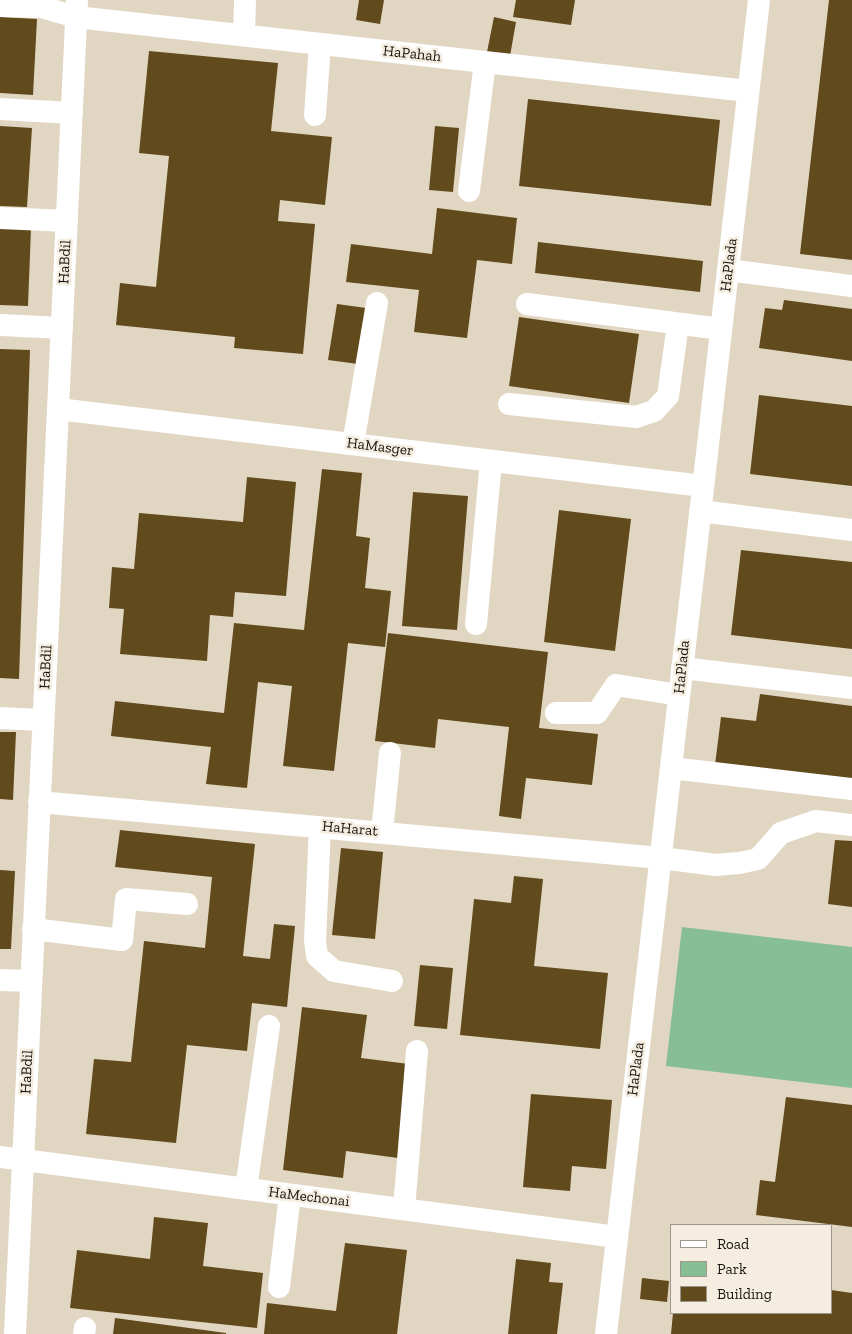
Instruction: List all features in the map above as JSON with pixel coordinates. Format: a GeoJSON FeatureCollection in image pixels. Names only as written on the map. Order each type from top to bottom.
{"type":"FeatureCollection","features":[{"type":"Feature","properties":{"kind":"street"},"geometry":{"type":"LineString","coordinates":[[244,35],[245,0]]}},
{"type":"Feature","properties":{"kind":"street","name":"HaPlada"},"geometry":{"type":"LineString","coordinates":[[606,1334],[759,0]]}},
{"type":"Feature","properties":{"kind":"street","name":"HaPahah"},"geometry":{"type":"LineString","coordinates":[[0,6],[77,8],[244,35],[748,91]]}},
{"type":"Feature","properties":{"kind":"street","name":"HaBdil"},"geometry":{"type":"LineString","coordinates":[[15,1334],[77,8]]}},
{"type":"Feature","properties":{"kind":"street"},"geometry":{"type":"LineString","coordinates":[[315,115],[320,44]]}},
{"type":"Feature","properties":{"kind":"street"},"geometry":{"type":"LineString","coordinates":[[469,191],[485,62]]}},
{"type":"Feature","properties":{"kind":"street"},"geometry":{"type":"LineString","coordinates":[[0,109],[72,113]]}},
{"type":"Feature","properties":{"kind":"street"},"geometry":{"type":"LineString","coordinates":[[0,218],[67,222]]}},
{"type":"Feature","properties":{"kind":"street"},"geometry":{"type":"LineString","coordinates":[[728,270],[852,286]]}},
{"type":"Feature","properties":{"kind":"street"},"geometry":{"type":"LineString","coordinates":[[353,444],[377,303]]}},
{"type":"Feature","properties":{"kind":"street"},"geometry":{"type":"LineString","coordinates":[[527,304],[721,329]]}},
{"type":"Feature","properties":{"kind":"street"},"geometry":{"type":"LineString","coordinates":[[509,404],[636,418],[654,411],[668,396],[678,324]]}},
{"type":"Feature","properties":{"kind":"street"},"geometry":{"type":"LineString","coordinates":[[0,325],[62,328]]}},
{"type":"Feature","properties":{"kind":"street","name":"HaMasger"},"geometry":{"type":"LineString","coordinates":[[58,409],[703,486]]}},
{"type":"Feature","properties":{"kind":"street"},"geometry":{"type":"LineString","coordinates":[[476,624],[491,461]]}},
{"type":"Feature","properties":{"kind":"street"},"geometry":{"type":"LineString","coordinates":[[700,511],[852,530]]}},
{"type":"Feature","properties":{"kind":"street"},"geometry":{"type":"LineString","coordinates":[[682,668],[852,688]]}},
{"type":"Feature","properties":{"kind":"street"},"geometry":{"type":"LineString","coordinates":[[556,714],[598,714],[616,685],[679,695]]}},
{"type":"Feature","properties":{"kind":"street"},"geometry":{"type":"LineString","coordinates":[[0,718],[43,720]]}},
{"type":"Feature","properties":{"kind":"street"},"geometry":{"type":"LineString","coordinates":[[382,832],[390,753]]}},
{"type":"Feature","properties":{"kind":"street"},"geometry":{"type":"LineString","coordinates":[[671,768],[852,789]]}},
{"type":"Feature","properties":{"kind":"street","name":"HaHarat"},"geometry":{"type":"LineString","coordinates":[[39,802],[716,864],[758,860],[782,833],[816,821],[852,826]]}},
{"type":"Feature","properties":{"kind":"street"},"geometry":{"type":"LineString","coordinates":[[320,827],[315,941],[317,956],[334,971],[392,981]]}},
{"type":"Feature","properties":{"kind":"street"},"geometry":{"type":"LineString","coordinates":[[33,929],[122,940],[126,899],[187,904]]}},
{"type":"Feature","properties":{"kind":"street"},"geometry":{"type":"LineString","coordinates":[[0,980],[31,981]]}},
{"type":"Feature","properties":{"kind":"street"},"geometry":{"type":"LineString","coordinates":[[246,1189],[269,1026]]}},
{"type":"Feature","properties":{"kind":"street"},"geometry":{"type":"LineString","coordinates":[[404,1210],[417,1051]]}},
{"type":"Feature","properties":{"kind":"street","name":"HaMechonai"},"geometry":{"type":"LineString","coordinates":[[0,1157],[617,1237]]}},
{"type":"Feature","properties":{"kind":"street"},"geometry":{"type":"LineString","coordinates":[[279,1287],[290,1195]]}},
{"type":"Feature","properties":{"kind":"shaded area"},"geometry":{"type":"Polygon","coordinates":[[[0,0],[852,0],[852,1334],[0,1334],[0,0]]]}},
{"type":"Feature","properties":{"kind":"green space"},"geometry":{"type":"Polygon","coordinates":[[[682,927],[852,947],[852,1088],[666,1066],[682,927]]]}},
{"type":"Feature","properties":{"kind":"building"},"geometry":{"type":"Polygon","coordinates":[[[359,0],[384,0],[380,24],[356,20],[359,0]]]}},
{"type":"Feature","properties":{"kind":"building"},"geometry":{"type":"Polygon","coordinates":[[[516,0],[575,0],[571,25],[513,17],[516,0]]]}},
{"type":"Feature","properties":{"kind":"building"},"geometry":{"type":"Polygon","coordinates":[[[829,0],[852,0],[852,260],[800,254],[829,0]]]}},
{"type":"Feature","properties":{"kind":"building"},"geometry":{"type":"Polygon","coordinates":[[[0,17],[37,19],[33,95],[0,93],[0,17]]]}},
{"type":"Feature","properties":{"kind":"building"},"geometry":{"type":"Polygon","coordinates":[[[494,17],[516,22],[510,56],[487,52],[494,17]]]}},
{"type":"Feature","properties":{"kind":"building"},"geometry":{"type":"Polygon","coordinates":[[[149,51],[278,63],[271,131],[332,137],[325,205],[280,200],[278,221],[315,224],[303,354],[234,348],[235,337],[116,325],[120,283],[156,287],[169,156],[139,153],[149,51]]]}},
{"type":"Feature","properties":{"kind":"building"},"geometry":{"type":"Polygon","coordinates":[[[528,99],[720,120],[711,206],[519,186],[528,99]]]}},
{"type":"Feature","properties":{"kind":"building"},"geometry":{"type":"Polygon","coordinates":[[[0,126],[32,128],[27,207],[0,206],[0,126]]]}},
{"type":"Feature","properties":{"kind":"building"},"geometry":{"type":"Polygon","coordinates":[[[435,126],[459,128],[453,192],[429,190],[435,126]]]}},
{"type":"Feature","properties":{"kind":"building"},"geometry":{"type":"Polygon","coordinates":[[[437,208],[517,218],[512,264],[477,260],[467,338],[414,332],[419,290],[346,282],[351,244],[432,254],[437,208]]]}},
{"type":"Feature","properties":{"kind":"building"},"geometry":{"type":"Polygon","coordinates":[[[0,227],[31,228],[28,306],[0,305],[0,227]]]}},
{"type":"Feature","properties":{"kind":"building"},"geometry":{"type":"Polygon","coordinates":[[[538,242],[703,261],[700,292],[535,273],[538,242]]]}},
{"type":"Feature","properties":{"kind":"building"},"geometry":{"type":"Polygon","coordinates":[[[784,300],[852,309],[852,361],[759,348],[765,308],[782,310],[784,300]]]}},
{"type":"Feature","properties":{"kind":"building"},"geometry":{"type":"Polygon","coordinates":[[[337,304],[366,308],[358,364],[328,360],[337,304]]]}},
{"type":"Feature","properties":{"kind":"building"},"geometry":{"type":"Polygon","coordinates":[[[519,317],[639,334],[629,403],[509,386],[519,317]]]}},
{"type":"Feature","properties":{"kind":"building"},"geometry":{"type":"Polygon","coordinates":[[[0,349],[30,350],[19,679],[0,678],[0,349]]]}},
{"type":"Feature","properties":{"kind":"building"},"geometry":{"type":"Polygon","coordinates":[[[759,395],[852,406],[852,486],[750,474],[759,395]]]}},
{"type":"Feature","properties":{"kind":"building"},"geometry":{"type":"Polygon","coordinates":[[[322,469],[362,473],[356,536],[370,538],[365,588],[391,591],[385,647],[348,643],[334,771],[283,766],[292,686],[258,682],[247,788],[206,784],[211,747],[111,736],[115,701],[224,713],[234,623],[304,630],[322,469]]]}},
{"type":"Feature","properties":{"kind":"building"},"geometry":{"type":"Polygon","coordinates":[[[247,477],[296,482],[286,596],[235,592],[233,617],[210,615],[207,661],[120,654],[124,609],[109,608],[112,567],[134,569],[139,513],[243,522],[247,477]]]}},
{"type":"Feature","properties":{"kind":"building"},"geometry":{"type":"Polygon","coordinates":[[[413,492],[468,496],[457,630],[402,626],[413,492]]]}},
{"type":"Feature","properties":{"kind":"building"},"geometry":{"type":"Polygon","coordinates":[[[559,510],[631,519],[615,651],[544,642],[559,510]]]}},
{"type":"Feature","properties":{"kind":"building"},"geometry":{"type":"Polygon","coordinates":[[[741,550],[852,562],[852,649],[731,635],[741,550]]]}},
{"type":"Feature","properties":{"kind":"building"},"geometry":{"type":"Polygon","coordinates":[[[388,633],[548,652],[539,728],[598,734],[592,785],[526,778],[521,819],[499,816],[509,727],[438,719],[435,748],[375,741],[388,633]]]}},
{"type":"Feature","properties":{"kind":"building"},"geometry":{"type":"Polygon","coordinates":[[[760,694],[852,706],[852,781],[715,765],[721,717],[756,721],[760,694]]]}},
{"type":"Feature","properties":{"kind":"building"},"geometry":{"type":"Polygon","coordinates":[[[0,732],[16,732],[13,800],[0,799],[0,732]]]}},
{"type":"Feature","properties":{"kind":"building"},"geometry":{"type":"Polygon","coordinates":[[[120,830],[255,844],[243,956],[270,959],[274,924],[295,926],[287,1007],[252,1003],[247,1051],[187,1045],[176,1143],[86,1134],[94,1059],[131,1062],[144,941],[205,948],[212,877],[115,867],[120,830]]]}},
{"type":"Feature","properties":{"kind":"building"},"geometry":{"type":"Polygon","coordinates":[[[835,840],[852,841],[852,907],[828,904],[835,840]]]}},
{"type":"Feature","properties":{"kind":"building"},"geometry":{"type":"Polygon","coordinates":[[[341,848],[383,852],[375,939],[332,935],[341,848]]]}},
{"type":"Feature","properties":{"kind":"building"},"geometry":{"type":"Polygon","coordinates":[[[0,870],[15,871],[11,949],[0,949],[0,870]]]}},
{"type":"Feature","properties":{"kind":"building"},"geometry":{"type":"Polygon","coordinates":[[[514,876],[543,879],[534,966],[608,973],[600,1049],[460,1035],[474,899],[511,903],[514,876]]]}},
{"type":"Feature","properties":{"kind":"building"},"geometry":{"type":"Polygon","coordinates":[[[420,965],[453,968],[447,1029],[414,1026],[420,965]]]}},
{"type":"Feature","properties":{"kind":"building"},"geometry":{"type":"Polygon","coordinates":[[[302,1007],[367,1015],[361,1058],[409,1064],[398,1158],[346,1151],[343,1178],[283,1170],[302,1007]]]}},
{"type":"Feature","properties":{"kind":"building"},"geometry":{"type":"Polygon","coordinates":[[[531,1094],[612,1100],[606,1169],[572,1166],[570,1191],[523,1187],[531,1094]]]}},
{"type":"Feature","properties":{"kind":"building"},"geometry":{"type":"Polygon","coordinates":[[[786,1097],[852,1105],[852,1227],[756,1215],[760,1180],[775,1182],[786,1097]]]}},
{"type":"Feature","properties":{"kind":"building"},"geometry":{"type":"Polygon","coordinates":[[[154,1217],[208,1223],[203,1266],[263,1273],[257,1328],[70,1308],[77,1250],[150,1259],[154,1217]]]}},
{"type":"Feature","properties":{"kind":"building"},"geometry":{"type":"Polygon","coordinates":[[[345,1243],[407,1250],[397,1334],[264,1334],[267,1303],[336,1311],[345,1243]]]}},
{"type":"Feature","properties":{"kind":"building"},"geometry":{"type":"Polygon","coordinates":[[[516,1259],[551,1263],[549,1282],[563,1283],[557,1334],[508,1334],[516,1259]]]}},
{"type":"Feature","properties":{"kind":"building"},"geometry":{"type":"Polygon","coordinates":[[[642,1278],[669,1281],[667,1302],[640,1299],[642,1278]]]}},
{"type":"Feature","properties":{"kind":"building"},"geometry":{"type":"Polygon","coordinates":[[[832,1290],[852,1293],[852,1334],[671,1334],[673,1314],[832,1314],[832,1290]]]}},
{"type":"Feature","properties":{"kind":"building"},"geometry":{"type":"Polygon","coordinates":[[[115,1318],[226,1333],[226,1334],[113,1334],[115,1318]]]}}]}
